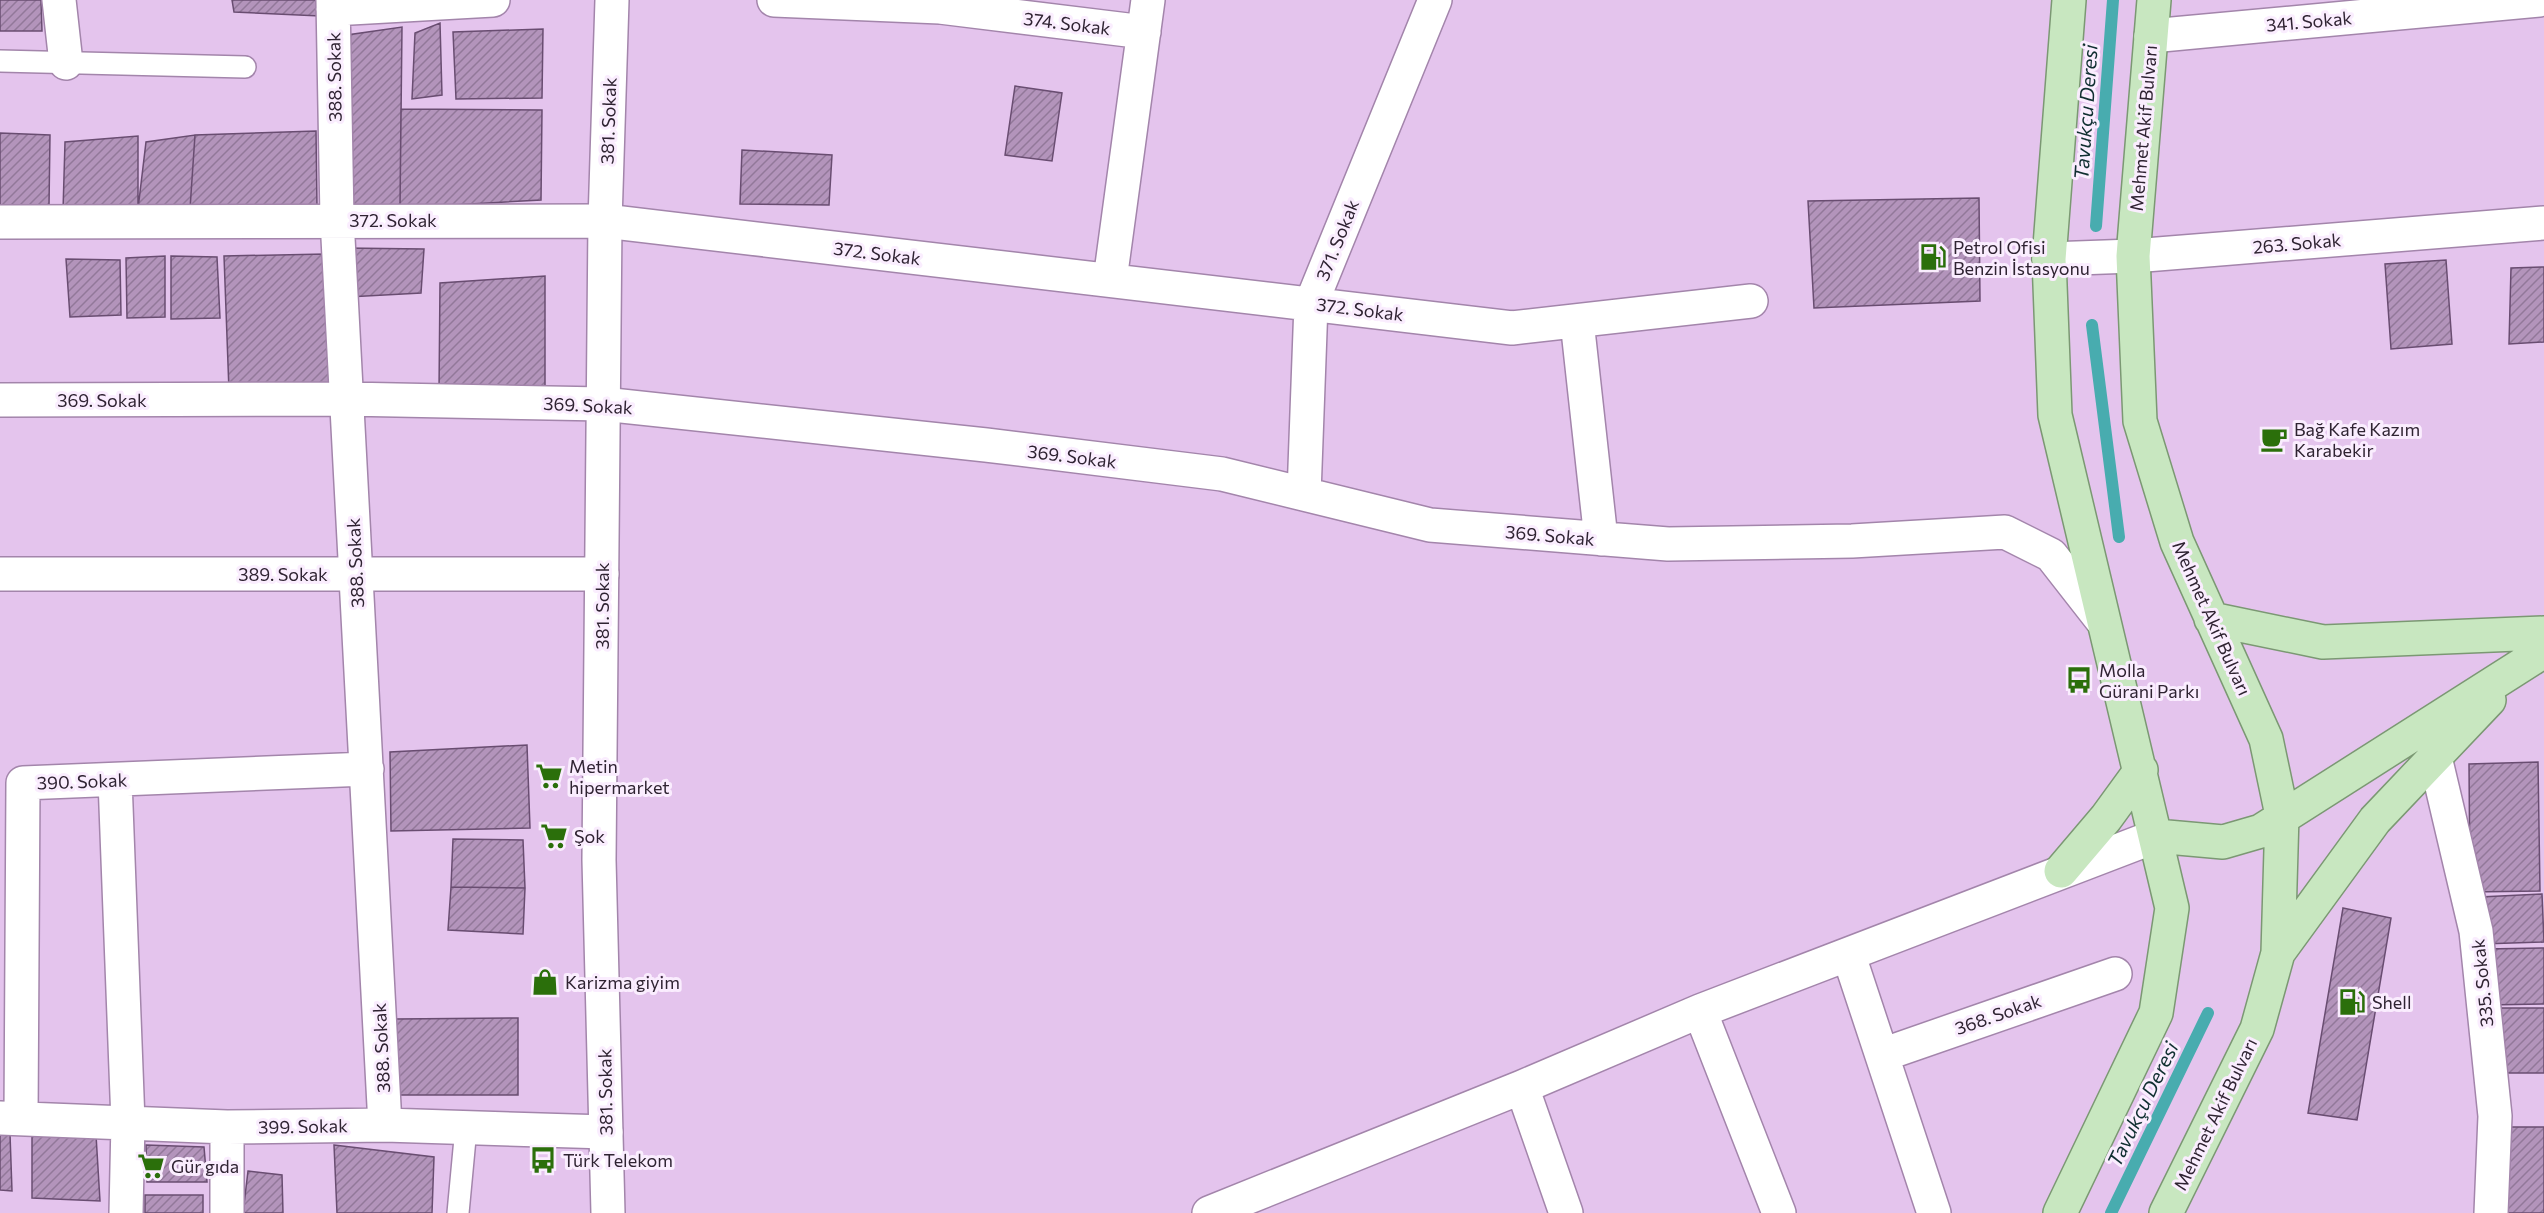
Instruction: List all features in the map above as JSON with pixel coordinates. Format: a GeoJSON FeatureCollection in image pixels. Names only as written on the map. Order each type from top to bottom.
{"type":"FeatureCollection","features":[{"type":"Feature","properties":{"kind":"main road"},"geometry":{"type":"LineString","coordinates":[[2060,1213],[2156,1013],[2172,908],[2141,770],[2101,619],[2055,415],[2049,259],[2069,0]]}},
{"type":"Feature","properties":{"kind":"main road","name":"Mehmet Akif Bulvarı"},"geometry":{"type":"LineString","coordinates":[[2154,0],[2133,256],[2140,421],[2176,542],[2266,739],[2282,815],[2278,953],[2257,1029],[2166,1213]]}},
{"type":"Feature","properties":{"kind":"main road"},"geometry":{"type":"LineString","coordinates":[[2211,619],[2323,642],[2544,633]]}},
{"type":"Feature","properties":{"kind":"main road"},"geometry":{"type":"LineString","coordinates":[[2156,836],[2223,842],[2261,831],[2282,815],[2544,651]]}},
{"type":"Feature","properties":{"kind":"main road"},"geometry":{"type":"LineString","coordinates":[[2278,953],[2375,820],[2495,694],[2544,656]]}},
{"type":"Feature","properties":{"kind":"main road"},"geometry":{"type":"LineString","coordinates":[[2061,871],[2106,818],[2141,770]]}},
{"type":"Feature","properties":{"kind":"street"},"geometry":{"type":"LineString","coordinates":[[59,0],[66,63]]}},
{"type":"Feature","properties":{"kind":"street"},"geometry":{"type":"LineString","coordinates":[[333,5],[492,0]]}},
{"type":"Feature","properties":{"kind":"street","name":"381. Sokak"},"geometry":{"type":"LineString","coordinates":[[608,1213],[599,860],[605,221],[612,0]]}},
{"type":"Feature","properties":{"kind":"street","name":"374. Sokak"},"geometry":{"type":"LineString","coordinates":[[774,0],[940,7],[1144,32]]}},
{"type":"Feature","properties":{"kind":"street"},"geometry":{"type":"LineString","coordinates":[[1110,280],[1148,0]]}},
{"type":"Feature","properties":{"kind":"street","name":"371. Sokak"},"geometry":{"type":"LineString","coordinates":[[1304,494],[1311,304],[1436,0]]}},
{"type":"Feature","properties":{"kind":"street","name":"341. Sokak"},"geometry":{"type":"LineString","coordinates":[[2151,36],[2539,0]]}},
{"type":"Feature","properties":{"kind":"street","name":"388. Sokak"},"geometry":{"type":"LineString","coordinates":[[333,5],[337,219],[345,399],[385,1125]]}},
{"type":"Feature","properties":{"kind":"street","name":"372. Sokak"},"geometry":{"type":"LineString","coordinates":[[0,222],[337,219],[605,221],[1512,328],[1751,301]]}},
{"type":"Feature","properties":{"kind":"street","name":"263. Sokak"},"geometry":{"type":"LineString","coordinates":[[2049,259],[2133,256],[2544,223]]}},
{"type":"Feature","properties":{"kind":"street"},"geometry":{"type":"LineString","coordinates":[[1577,321],[1601,539]]}},
{"type":"Feature","properties":{"kind":"street","name":"369. Sokak"},"geometry":{"type":"LineString","coordinates":[[0,400],[345,399],[603,404],[986,445],[1222,474],[1430,525],[1668,544],[1829,542],[2005,532],[2051,555],[2101,619]]}},
{"type":"Feature","properties":{"kind":"street","name":"389. Sokak"},"geometry":{"type":"LineString","coordinates":[[0,574],[602,574]]}},
{"type":"Feature","properties":{"kind":"street","name":"335. Sokak"},"geometry":{"type":"LineString","coordinates":[[2435,757],[2476,931],[2496,1116],[2491,1213]]}},
{"type":"Feature","properties":{"kind":"street","name":"390. Sokak"},"geometry":{"type":"LineString","coordinates":[[10,1118],[22,783],[367,769]]}},
{"type":"Feature","properties":{"kind":"street"},"geometry":{"type":"LineString","coordinates":[[114,780],[128,1122],[126,1213]]}},
{"type":"Feature","properties":{"kind":"street"},"geometry":{"type":"LineString","coordinates":[[1209,1213],[1522,1087],[1700,1011],[1849,956],[2061,871],[2156,836]]}},
{"type":"Feature","properties":{"kind":"street"},"geometry":{"type":"LineString","coordinates":[[1849,956],[1934,1213]]}},
{"type":"Feature","properties":{"kind":"street","name":"368. Sokak"},"geometry":{"type":"LineString","coordinates":[[1882,1054],[2115,974]]}},
{"type":"Feature","properties":{"kind":"street"},"geometry":{"type":"LineString","coordinates":[[1700,1011],[1779,1213]]}},
{"type":"Feature","properties":{"kind":"street"},"geometry":{"type":"LineString","coordinates":[[1522,1087],[1566,1213]]}},
{"type":"Feature","properties":{"kind":"street","name":"399. Sokak"},"geometry":{"type":"LineString","coordinates":[[10,1118],[227,1127],[385,1125],[606,1132]]}},
{"type":"Feature","properties":{"kind":"street"},"geometry":{"type":"LineString","coordinates":[[227,1127],[227,1213]]}},
{"type":"Feature","properties":{"kind":"lane"},"geometry":{"type":"LineString","coordinates":[[0,61],[245,67]]}},
{"type":"Feature","properties":{"kind":"lane"},"geometry":{"type":"LineString","coordinates":[[458,1213],[466,1128]]}},
{"type":"Feature","properties":{"kind":"building"},"geometry":{"type":"Polygon","coordinates":[[[0,0],[41,0],[42,31],[0,31],[0,0]]]}},
{"type":"Feature","properties":{"kind":"building"},"geometry":{"type":"Polygon","coordinates":[[[232,0],[320,0],[320,16],[234,12],[232,0]]]}},
{"type":"Feature","properties":{"kind":"building"},"geometry":{"type":"Polygon","coordinates":[[[440,23],[442,95],[412,99],[415,33],[440,23]]]}},
{"type":"Feature","properties":{"kind":"building"},"geometry":{"type":"Polygon","coordinates":[[[402,27],[400,208],[351,206],[347,35],[402,27]]]}},
{"type":"Feature","properties":{"kind":"building"},"geometry":{"type":"Polygon","coordinates":[[[543,29],[542,98],[456,99],[453,32],[543,29]]]}},
{"type":"Feature","properties":{"kind":"building"},"geometry":{"type":"Polygon","coordinates":[[[1015,86],[1062,93],[1052,161],[1005,155],[1015,86]]]}},
{"type":"Feature","properties":{"kind":"building"},"geometry":{"type":"Polygon","coordinates":[[[401,109],[542,110],[541,200],[400,208],[401,109]]]}},
{"type":"Feature","properties":{"kind":"building"},"geometry":{"type":"Polygon","coordinates":[[[316,131],[317,207],[190,209],[195,135],[316,131]]]}},
{"type":"Feature","properties":{"kind":"building"},"geometry":{"type":"Polygon","coordinates":[[[0,133],[50,135],[49,206],[0,205],[0,133]]]}},
{"type":"Feature","properties":{"kind":"building"},"geometry":{"type":"Polygon","coordinates":[[[195,135],[190,209],[138,209],[146,142],[195,135]]]}},
{"type":"Feature","properties":{"kind":"building"},"geometry":{"type":"Polygon","coordinates":[[[138,136],[138,209],[63,211],[65,142],[138,136]]]}},
{"type":"Feature","properties":{"kind":"building"},"geometry":{"type":"Polygon","coordinates":[[[742,150],[832,155],[829,205],[740,204],[742,150]]]}},
{"type":"Feature","properties":{"kind":"building"},"geometry":{"type":"Polygon","coordinates":[[[1979,198],[1980,301],[1814,308],[1808,201],[1979,198]]]}},
{"type":"Feature","properties":{"kind":"building"},"geometry":{"type":"Polygon","coordinates":[[[344,248],[424,249],[421,293],[348,297],[344,248]]]}},
{"type":"Feature","properties":{"kind":"building"},"geometry":{"type":"Polygon","coordinates":[[[325,254],[330,390],[229,391],[224,256],[325,254]]]}},
{"type":"Feature","properties":{"kind":"building"},"geometry":{"type":"Polygon","coordinates":[[[165,256],[165,317],[127,318],[126,258],[165,256]]]}},
{"type":"Feature","properties":{"kind":"building"},"geometry":{"type":"Polygon","coordinates":[[[171,256],[217,257],[220,318],[171,319],[171,256]]]}},
{"type":"Feature","properties":{"kind":"building"},"geometry":{"type":"Polygon","coordinates":[[[66,259],[120,260],[121,315],[70,317],[66,259]]]}},
{"type":"Feature","properties":{"kind":"building"},"geometry":{"type":"Polygon","coordinates":[[[2446,260],[2452,344],[2391,349],[2385,264],[2446,260]]]}},
{"type":"Feature","properties":{"kind":"building"},"geometry":{"type":"Polygon","coordinates":[[[2544,267],[2544,342],[2509,344],[2511,268],[2544,267]]]}},
{"type":"Feature","properties":{"kind":"building"},"geometry":{"type":"Polygon","coordinates":[[[545,276],[545,394],[439,392],[440,283],[545,276]]]}},
{"type":"Feature","properties":{"kind":"building"},"geometry":{"type":"Polygon","coordinates":[[[527,745],[530,828],[391,831],[390,752],[527,745]]]}},
{"type":"Feature","properties":{"kind":"building"},"geometry":{"type":"Polygon","coordinates":[[[2538,762],[2540,891],[2470,892],[2469,764],[2538,762]]]}},
{"type":"Feature","properties":{"kind":"building"},"geometry":{"type":"Polygon","coordinates":[[[453,839],[523,840],[525,888],[451,887],[453,839]]]}},
{"type":"Feature","properties":{"kind":"building"},"geometry":{"type":"Polygon","coordinates":[[[451,887],[525,888],[523,934],[448,930],[451,887]]]}},
{"type":"Feature","properties":{"kind":"building"},"geometry":{"type":"Polygon","coordinates":[[[2542,894],[2544,942],[2482,944],[2480,897],[2542,894]]]}},
{"type":"Feature","properties":{"kind":"building"},"geometry":{"type":"Polygon","coordinates":[[[2343,908],[2391,918],[2357,1120],[2308,1113],[2343,908]]]}},
{"type":"Feature","properties":{"kind":"building"},"geometry":{"type":"Polygon","coordinates":[[[2544,948],[2544,1004],[2487,1005],[2486,949],[2544,948]]]}},
{"type":"Feature","properties":{"kind":"building"},"geometry":{"type":"Polygon","coordinates":[[[2494,1008],[2544,1008],[2544,1073],[2493,1073],[2494,1008]]]}},
{"type":"Feature","properties":{"kind":"building"},"geometry":{"type":"Polygon","coordinates":[[[518,1018],[518,1095],[399,1095],[396,1019],[518,1018]]]}},
{"type":"Feature","properties":{"kind":"building"},"geometry":{"type":"Polygon","coordinates":[[[2498,1127],[2544,1127],[2544,1213],[2497,1213],[2498,1127]]]}},
{"type":"Feature","properties":{"kind":"building"},"geometry":{"type":"Polygon","coordinates":[[[0,1134],[10,1134],[12,1191],[0,1190],[0,1134]]]}},
{"type":"Feature","properties":{"kind":"building"},"geometry":{"type":"Polygon","coordinates":[[[96,1135],[100,1201],[32,1198],[32,1136],[96,1135]]]}},
{"type":"Feature","properties":{"kind":"building"},"geometry":{"type":"Polygon","coordinates":[[[146,1145],[204,1147],[207,1182],[147,1182],[146,1145]]]}},
{"type":"Feature","properties":{"kind":"building"},"geometry":{"type":"Polygon","coordinates":[[[334,1145],[434,1157],[432,1213],[337,1213],[334,1145]]]}},
{"type":"Feature","properties":{"kind":"building"},"geometry":{"type":"Polygon","coordinates":[[[248,1171],[282,1175],[283,1213],[243,1213],[248,1171]]]}},
{"type":"Feature","properties":{"kind":"building"},"geometry":{"type":"Polygon","coordinates":[[[145,1195],[203,1195],[203,1213],[145,1213],[145,1195]]]}},
{"type":"Feature","properties":{"kind":"waterway","name":"Tavukçu Deresi"},"geometry":{"type":"LineString","coordinates":[[2096,226],[2113,0]]}},
{"type":"Feature","properties":{"kind":"waterway","name":"Tavukçu Deresi"},"geometry":{"type":"LineString","coordinates":[[2092,325],[2119,537]]}},
{"type":"Feature","properties":{"kind":"waterway","name":"Tavukçu Deresi"},"geometry":{"type":"LineString","coordinates":[[2111,1213],[2208,1013]]}},
{"type":"Feature","properties":{"kind":"place","name":"Petrol Ofisi Benzin İstasyonu"},"geometry":{"type":"Point","coordinates":[1933,257]}},
{"type":"Feature","properties":{"kind":"place","name":"Bağ Kafe Kazım Karabekir"},"geometry":{"type":"Point","coordinates":[2274,439]}},
{"type":"Feature","properties":{"kind":"place","name":"Molla Gürani Parkı"},"geometry":{"type":"Point","coordinates":[2079,680]}},
{"type":"Feature","properties":{"kind":"place","name":"Metin hipermarket"},"geometry":{"type":"Point","coordinates":[549,776]}},
{"type":"Feature","properties":{"kind":"place","name":"Şok"},"geometry":{"type":"Point","coordinates":[554,836]}},
{"type":"Feature","properties":{"kind":"place","name":"Karizma giyim"},"geometry":{"type":"Point","coordinates":[545,982]}},
{"type":"Feature","properties":{"kind":"place","name":"Shell"},"geometry":{"type":"Point","coordinates":[2352,1002]}},
{"type":"Feature","properties":{"kind":"place","name":"Türk Telekom"},"geometry":{"type":"Point","coordinates":[543,1160]}},
{"type":"Feature","properties":{"kind":"place","name":"Gür gıda"},"geometry":{"type":"Point","coordinates":[151,1166]}}]}
